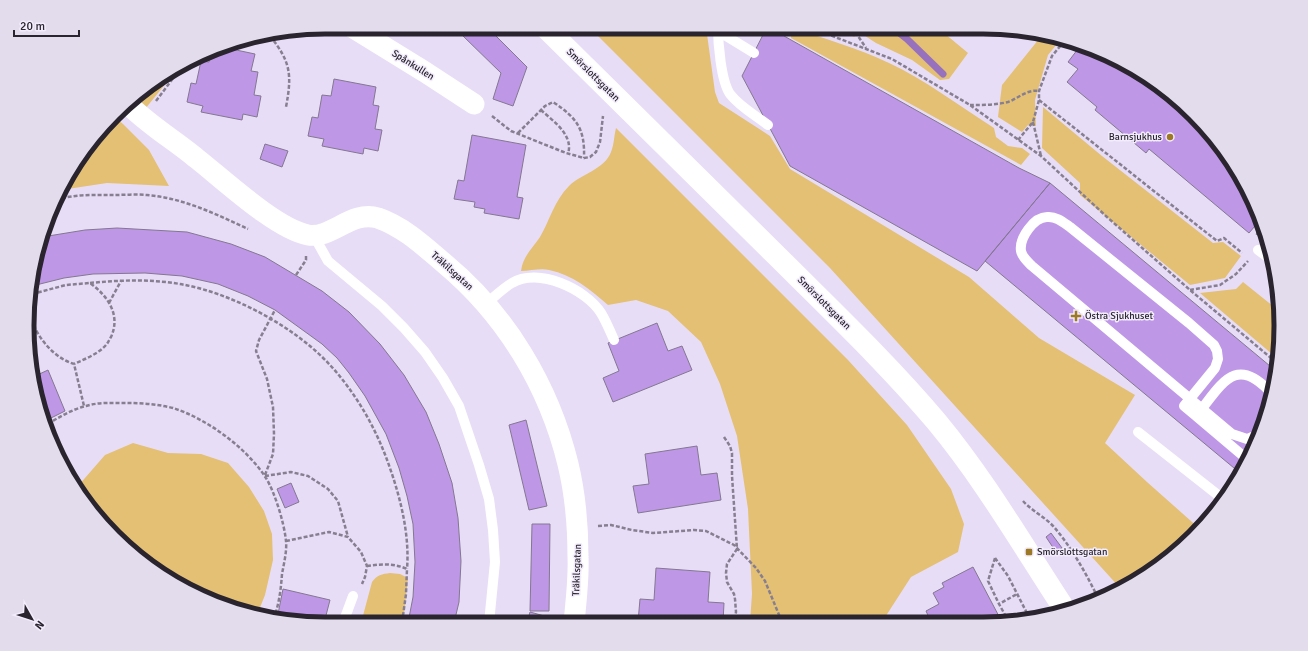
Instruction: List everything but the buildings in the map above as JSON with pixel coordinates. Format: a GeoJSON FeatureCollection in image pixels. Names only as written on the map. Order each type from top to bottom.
{"type":"FeatureCollection","features":[{"type":"Feature","properties":{"kind":"street","name":"Spånkullen"},"geometry":{"type":"LineString","coordinates":[[363,34],[474,104]]}},
{"type":"Feature","properties":{"kind":"street","name":"Smörslottsgatan"},"geometry":{"type":"LineString","coordinates":[[552,34],[901,381],[937,423],[970,466],[1029,552],[1062,606]]}},
{"type":"Feature","properties":{"kind":"street"},"geometry":{"type":"LineString","coordinates":[[136,111],[278,222],[299,232],[314,236]]}},
{"type":"Feature","properties":{"kind":"street","name":"Träkilsgatan"},"geometry":{"type":"LineString","coordinates":[[314,236],[357,218],[376,218],[399,228],[427,248],[475,291],[499,319],[518,346],[546,401],[568,464],[577,527],[579,559],[575,617]]}},
{"type":"Feature","properties":{"kind":"lane"},"geometry":{"type":"LineString","coordinates":[[718,34],[722,72],[729,93],[744,108],[768,125]]}},
{"type":"Feature","properties":{"kind":"lane"},"geometry":{"type":"LineString","coordinates":[[726,34],[754,53]]}},
{"type":"Feature","properties":{"kind":"lane"},"geometry":{"type":"LineString","coordinates":[[1243,456],[1184,406],[1189,401],[1191,399],[1201,386],[1205,382],[1215,368],[1218,359],[1217,351],[1214,345],[1189,323],[1060,220],[1046,216],[1038,220],[1025,233],[1022,240],[1022,256],[1032,266],[1159,373],[1172,383],[1191,399],[1196,403],[1232,434],[1247,439],[1252,437]]}},
{"type":"Feature","properties":{"kind":"lane"},"geometry":{"type":"LineString","coordinates":[[314,236],[328,261],[382,306],[425,352],[443,378],[459,406],[479,464],[489,499],[495,562],[490,617]]}},
{"type":"Feature","properties":{"kind":"lane"},"geometry":{"type":"LineString","coordinates":[[1258,250],[1265,255]]}},
{"type":"Feature","properties":{"kind":"lane"},"geometry":{"type":"LineString","coordinates":[[486,304],[513,282],[534,276],[560,282],[586,297],[600,312],[614,340]]}},
{"type":"Feature","properties":{"kind":"lane"},"geometry":{"type":"LineString","coordinates":[[1196,416],[1231,376],[1238,374],[1251,376],[1266,389]]}},
{"type":"Feature","properties":{"kind":"lane"},"geometry":{"type":"LineString","coordinates":[[1138,432],[1219,496]]}},
{"type":"Feature","properties":{"kind":"lane"},"geometry":{"type":"LineString","coordinates":[[345,617],[353,596]]}},
{"type":"Feature","properties":{"kind":"path"},"geometry":{"type":"LineString","coordinates":[[828,34],[892,59],[970,104],[1041,156],[1107,217],[1190,290],[1272,359]]}},
{"type":"Feature","properties":{"kind":"path"},"geometry":{"type":"LineString","coordinates":[[856,34],[867,49]]}},
{"type":"Feature","properties":{"kind":"path"},"geometry":{"type":"LineString","coordinates":[[273,39],[279,47],[290,74],[290,87],[286,107]]}},
{"type":"Feature","properties":{"kind":"path"},"geometry":{"type":"LineString","coordinates":[[1018,140],[1033,122],[1040,100],[1040,91],[1052,56],[1061,45]]}},
{"type":"Feature","properties":{"kind":"path"},"geometry":{"type":"LineString","coordinates":[[136,111],[168,81]]}},
{"type":"Feature","properties":{"kind":"path"},"geometry":{"type":"LineString","coordinates":[[474,104],[518,133],[568,154],[584,158],[590,157],[596,152],[600,142],[604,109],[604,86]]}},
{"type":"Feature","properties":{"kind":"path"},"geometry":{"type":"LineString","coordinates":[[970,104],[981,105],[1007,102],[1032,90],[1040,91]]}},
{"type":"Feature","properties":{"kind":"path"},"geometry":{"type":"LineString","coordinates":[[1040,100],[1217,240],[1224,238],[1244,254]]}},
{"type":"Feature","properties":{"kind":"path"},"geometry":{"type":"LineString","coordinates":[[518,133],[541,110],[553,102],[571,117],[582,130],[584,139],[584,158]]}},
{"type":"Feature","properties":{"kind":"path"},"geometry":{"type":"LineString","coordinates":[[541,110],[561,129],[566,136],[569,145],[568,154]]}},
{"type":"Feature","properties":{"kind":"path"},"geometry":{"type":"LineString","coordinates":[[1033,122],[1041,156]]}},
{"type":"Feature","properties":{"kind":"path"},"geometry":{"type":"LineString","coordinates":[[64,197],[90,194],[147,195],[181,201],[206,210],[254,232]]}},
{"type":"Feature","properties":{"kind":"path"},"geometry":{"type":"LineString","coordinates":[[1190,290],[1220,285],[1236,274],[1258,250]]}},
{"type":"Feature","properties":{"kind":"path"},"geometry":{"type":"LineString","coordinates":[[109,303],[121,280]]}},
{"type":"Feature","properties":{"kind":"path"},"geometry":{"type":"LineString","coordinates":[[36,293],[66,285],[121,280],[180,284],[215,293],[243,304],[271,319],[316,351],[343,380],[379,439],[389,465],[399,499],[404,524],[407,569],[403,617]]}},
{"type":"Feature","properties":{"kind":"path"},"geometry":{"type":"LineString","coordinates":[[34,327],[36,332],[51,349],[65,362],[74,364],[92,356],[107,345],[114,329],[114,310],[101,291],[90,283]]}},
{"type":"Feature","properties":{"kind":"path"},"geometry":{"type":"LineString","coordinates":[[264,476],[273,454],[273,407],[267,379],[256,351],[259,340],[275,310]]}},
{"type":"Feature","properties":{"kind":"path"},"geometry":{"type":"LineString","coordinates":[[74,364],[84,406]]}},
{"type":"Feature","properties":{"kind":"path"},"geometry":{"type":"LineString","coordinates":[[50,423],[84,406],[99,403],[148,403],[172,408],[195,416],[215,428],[232,441],[246,454],[271,486],[286,542],[280,597],[276,612]]}},
{"type":"Feature","properties":{"kind":"path"},"geometry":{"type":"LineString","coordinates":[[724,437],[730,446],[732,453],[737,549],[727,564],[726,573],[727,582],[734,594],[736,612],[735,617]]}},
{"type":"Feature","properties":{"kind":"path"},"geometry":{"type":"LineString","coordinates":[[264,476],[291,472],[308,476],[328,489],[338,501],[348,537],[361,552],[367,566],[365,577],[353,596]]}},
{"type":"Feature","properties":{"kind":"path"},"geometry":{"type":"LineString","coordinates":[[577,527],[611,525],[653,533],[694,530],[706,532],[734,545],[756,568],[765,581],[780,617]]}},
{"type":"Feature","properties":{"kind":"path"},"geometry":{"type":"LineString","coordinates":[[286,542],[329,532],[348,537]]}},
{"type":"Feature","properties":{"kind":"path"},"geometry":{"type":"LineString","coordinates":[[1006,616],[988,581],[995,558],[1008,576],[1027,614]]}},
{"type":"Feature","properties":{"kind":"path"},"geometry":{"type":"LineString","coordinates":[[367,566],[388,564],[399,565],[407,569]]}},
{"type":"Feature","properties":{"kind":"path"},"geometry":{"type":"LineString","coordinates":[[999,604],[1017,594]]}},
{"type":"Feature","properties":{"kind":"shaded area"},"geometry":{"type":"Polygon","coordinates":[[[596,34],[707,34],[715,92],[719,103],[770,136],[790,169],[969,277],[1039,338],[1135,395],[1105,443],[1195,525],[1160,557],[1116,584],[830,268],[596,34]]]}},
{"type":"Feature","properties":{"kind":"shaded area"},"geometry":{"type":"Polygon","coordinates":[[[791,34],[810,34],[853,48],[902,70],[929,85],[994,128],[996,137],[1008,146],[1022,148],[1030,154],[1021,165],[791,38],[791,34]]]}},
{"type":"Feature","properties":{"kind":"shaded area"},"geometry":{"type":"Polygon","coordinates":[[[862,34],[945,34],[968,53],[949,79],[940,80],[912,60],[876,43],[862,34]]]}},
{"type":"Feature","properties":{"kind":"shaded area"},"geometry":{"type":"Polygon","coordinates":[[[1038,40],[1057,44],[1048,55],[1035,100],[1036,126],[1028,125],[1022,132],[998,117],[1002,85],[1038,40]]]}},
{"type":"Feature","properties":{"kind":"shaded area"},"geometry":{"type":"Polygon","coordinates":[[[169,80],[145,109],[138,102],[169,80]]]}},
{"type":"Feature","properties":{"kind":"shaded area"},"geometry":{"type":"Polygon","coordinates":[[[1043,107],[1102,156],[1213,243],[1223,242],[1241,256],[1225,278],[1190,285],[1080,195],[1080,183],[1042,148],[1043,107]]]}},
{"type":"Feature","properties":{"kind":"shaded area"},"geometry":{"type":"Polygon","coordinates":[[[118,120],[149,150],[169,186],[107,183],[68,189],[94,148],[118,120]]]}},
{"type":"Feature","properties":{"kind":"shaded area"},"geometry":{"type":"Polygon","coordinates":[[[616,128],[848,360],[907,425],[951,489],[964,524],[958,552],[911,577],[885,617],[750,617],[752,594],[748,509],[737,436],[720,384],[701,342],[668,311],[636,300],[608,305],[574,279],[566,275],[546,269],[521,271],[526,257],[544,231],[556,204],[564,192],[574,182],[604,163],[613,146],[616,128]]]}},
{"type":"Feature","properties":{"kind":"shaded area"},"geometry":{"type":"Polygon","coordinates":[[[1243,282],[1273,306],[1273,354],[1200,293],[1236,289],[1243,282]]]}},
{"type":"Feature","properties":{"kind":"shaded area"},"geometry":{"type":"Polygon","coordinates":[[[133,443],[168,453],[201,454],[228,463],[249,487],[264,511],[272,534],[273,560],[265,595],[259,609],[232,602],[214,595],[180,578],[148,557],[119,532],[94,503],[81,483],[105,455],[133,443]]]}},
{"type":"Feature","properties":{"kind":"shaded area"},"geometry":{"type":"Polygon","coordinates":[[[400,574],[408,578],[404,617],[363,617],[372,582],[380,575],[400,574]]]}},
{"type":"Feature","properties":{"kind":"waterway"},"geometry":{"type":"LineString","coordinates":[[901,34],[943,74]]}},
{"type":"Feature","properties":{"kind":"place","name":"Barnsjukhus"},"geometry":{"type":"Point","coordinates":[1170,137]}},
{"type":"Feature","properties":{"kind":"place","name":"Östra Sjukhuset"},"geometry":{"type":"Point","coordinates":[1076,316]}},
{"type":"Feature","properties":{"kind":"place","name":"Smörslottsgatan"},"geometry":{"type":"Point","coordinates":[1029,552]}}]}
